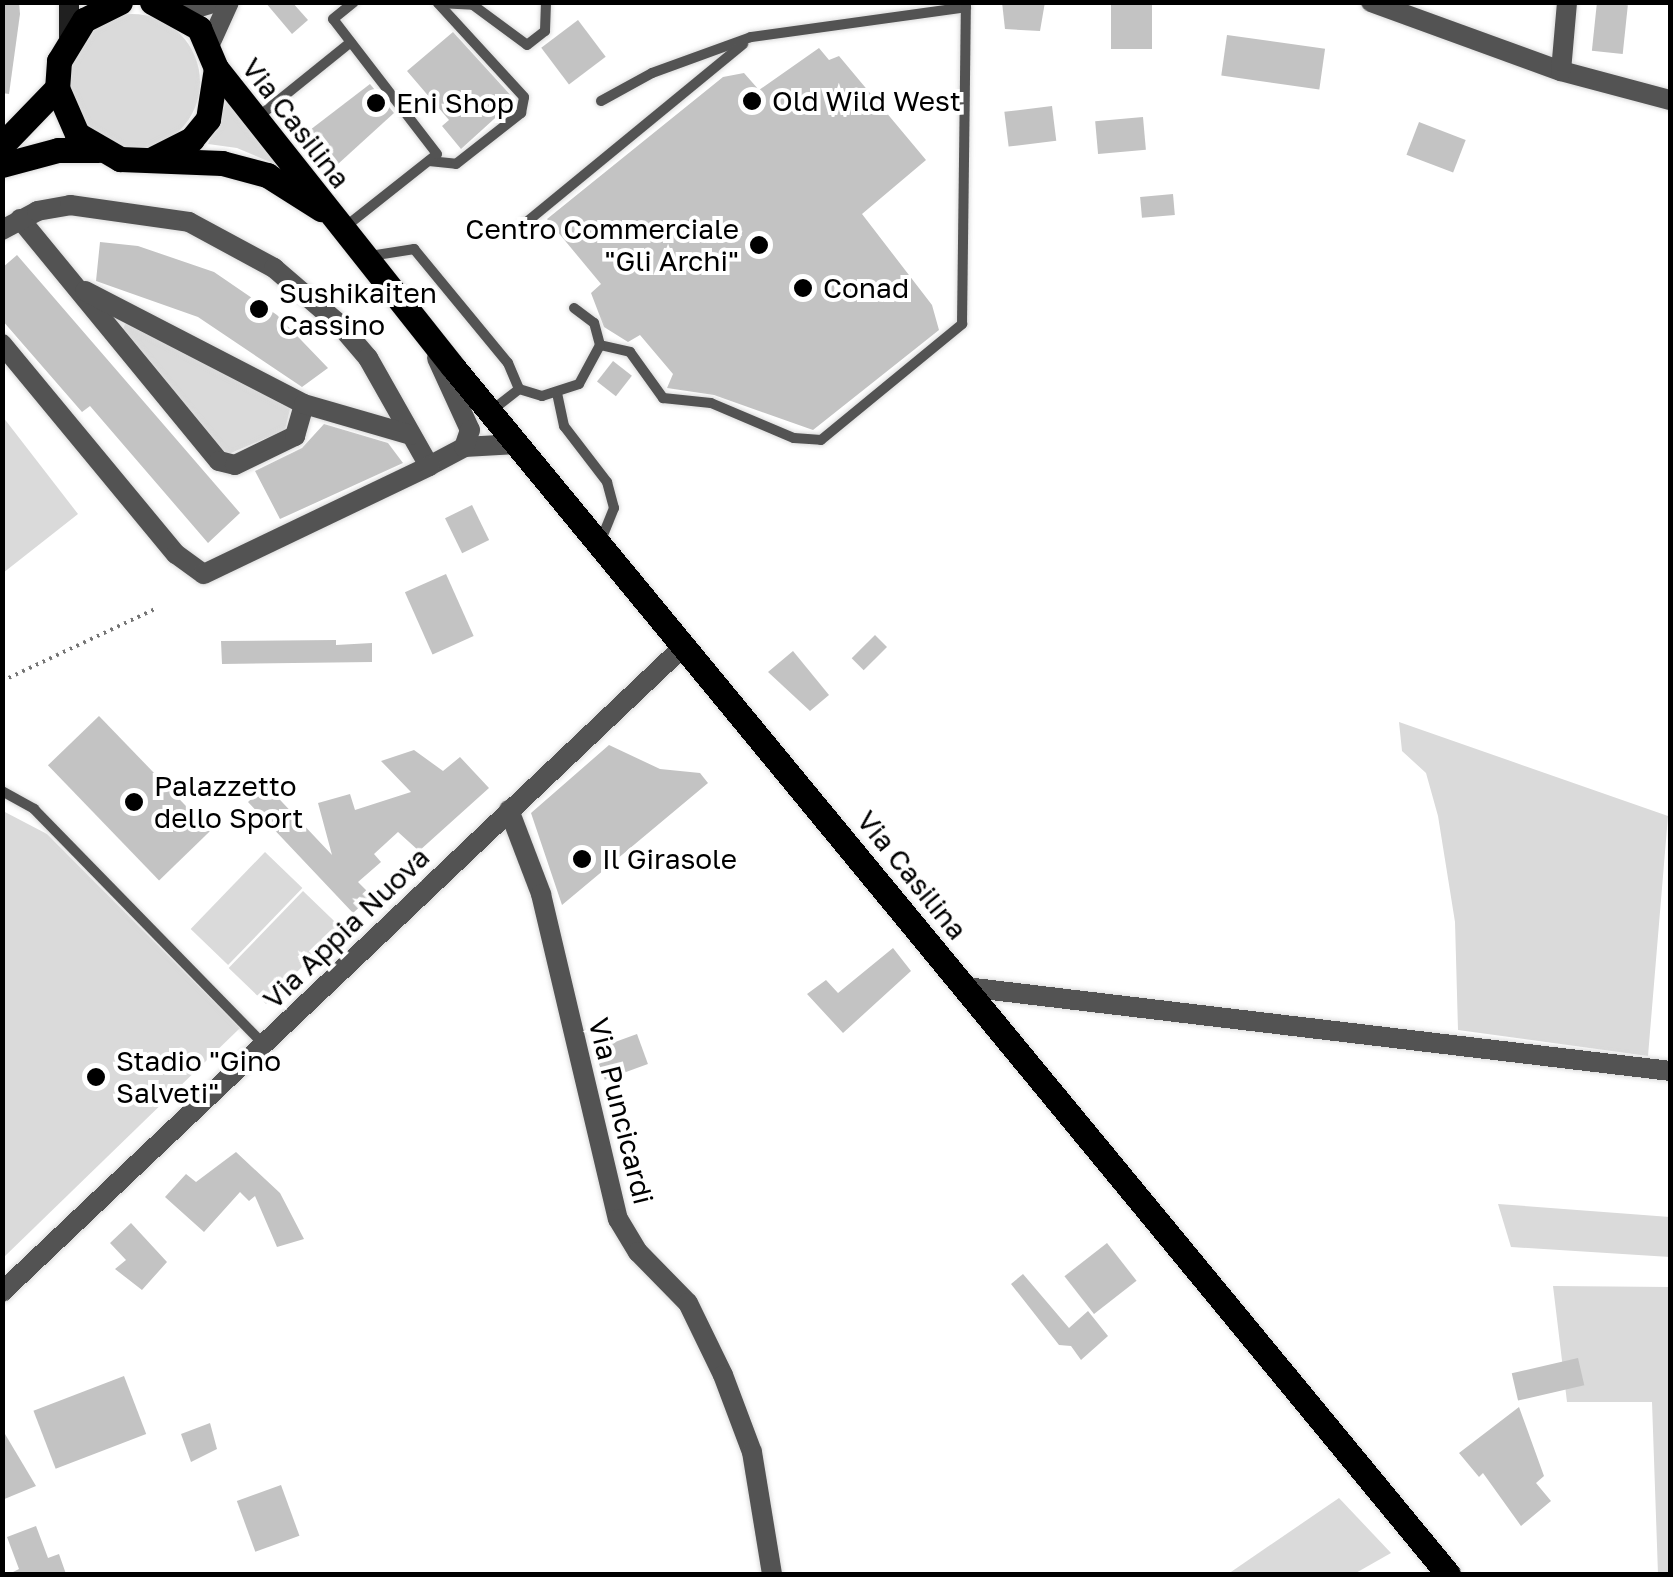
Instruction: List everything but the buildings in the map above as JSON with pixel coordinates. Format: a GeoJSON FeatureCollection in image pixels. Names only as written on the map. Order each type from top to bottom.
{"type":"FeatureCollection","features":[{"type":"Feature","properties":{"kind":"main road"},"geometry":{"type":"LineString","coordinates":[[2,144],[57,88],[69,37],[69,2]]}},
{"type":"Feature","properties":{"kind":"main road"},"geometry":{"type":"LineString","coordinates":[[69,37],[84,20],[120,2]]}},
{"type":"Feature","properties":{"kind":"main road","name":"Via Casilina"},"geometry":{"type":"LineString","coordinates":[[166,6],[213,57],[335,222],[490,412],[1448,1574]]}},
{"type":"Feature","properties":{"kind":"main road","name":"Via Casilina"},"geometry":{"type":"LineString","coordinates":[[144,160],[180,146],[208,119],[213,57]]}},
{"type":"Feature","properties":{"kind":"main road"},"geometry":{"type":"LineString","coordinates":[[57,88],[78,134],[98,150]]}},
{"type":"Feature","properties":{"kind":"main road","name":"Via Casilina"},"geometry":{"type":"LineString","coordinates":[[2,165],[58,150],[98,150],[144,160],[222,162],[267,174],[335,222]]}},
{"type":"Feature","properties":{"kind":"street"},"geometry":{"type":"LineString","coordinates":[[166,6],[217,2]]}},
{"type":"Feature","properties":{"kind":"street"},"geometry":{"type":"LineString","coordinates":[[213,57],[228,2]]}},
{"type":"Feature","properties":{"kind":"street"},"geometry":{"type":"LineString","coordinates":[[1371,2],[1560,70],[1670,100]]}},
{"type":"Feature","properties":{"kind":"street"},"geometry":{"type":"LineString","coordinates":[[1560,70],[1567,2]]}},
{"type":"Feature","properties":{"kind":"street"},"geometry":{"type":"LineString","coordinates":[[304,404],[295,436],[228,466],[76,287],[11,224],[70,205],[107,206],[189,222],[229,241],[296,284],[339,324],[368,358],[429,466]]}},
{"type":"Feature","properties":{"kind":"street"},"geometry":{"type":"LineString","coordinates":[[76,287],[304,404],[411,434]]}},
{"type":"Feature","properties":{"kind":"street"},"geometry":{"type":"LineString","coordinates":[[423,330],[466,415],[470,430],[464,447]]}},
{"type":"Feature","properties":{"kind":"street"},"geometry":{"type":"LineString","coordinates":[[2,344],[176,554],[204,574],[464,447],[517,444]]}},
{"type":"Feature","properties":{"kind":"street","name":"Via Appia Nuova"},"geometry":{"type":"LineString","coordinates":[[2,1292],[685,645]]}},
{"type":"Feature","properties":{"kind":"street","name":"Via Puncicardi"},"geometry":{"type":"LineString","coordinates":[[509,810],[540,894],[618,1219],[638,1252],[688,1303],[723,1374],[752,1452],[772,1574]]}},
{"type":"Feature","properties":{"kind":"street"},"geometry":{"type":"LineString","coordinates":[[966,987],[1670,1071]]}},
{"type":"Feature","properties":{"kind":"lane"},"geometry":{"type":"LineString","coordinates":[[354,2],[333,19],[432,158],[456,164],[521,113],[524,98],[438,3]]}},
{"type":"Feature","properties":{"kind":"lane"},"geometry":{"type":"LineString","coordinates":[[438,3],[473,4],[526,45],[545,31],[546,2]]}},
{"type":"Feature","properties":{"kind":"lane"},"geometry":{"type":"LineString","coordinates":[[600,345],[630,352],[663,398],[712,403],[794,438],[821,440],[962,324],[966,4],[925,7],[752,38],[652,73],[601,101]]}},
{"type":"Feature","properties":{"kind":"lane"},"geometry":{"type":"LineString","coordinates":[[524,225],[752,38]]}},
{"type":"Feature","properties":{"kind":"lane"},"geometry":{"type":"LineString","coordinates":[[258,118],[351,42]]}},
{"type":"Feature","properties":{"kind":"lane"},"geometry":{"type":"LineString","coordinates":[[335,222],[432,158]]}},
{"type":"Feature","properties":{"kind":"lane"},"geometry":{"type":"LineString","coordinates":[[365,258],[414,248],[508,363],[520,389]]}},
{"type":"Feature","properties":{"kind":"lane"},"geometry":{"type":"LineString","coordinates":[[574,308],[584,310],[600,345]]}},
{"type":"Feature","properties":{"kind":"lane"},"geometry":{"type":"LineString","coordinates":[[490,412],[520,389],[557,392],[579,384],[600,345]]}},
{"type":"Feature","properties":{"kind":"lane"},"geometry":{"type":"LineString","coordinates":[[557,392],[564,426],[607,482],[614,508],[600,544]]}},
{"type":"Feature","properties":{"kind":"lane"},"geometry":{"type":"LineString","coordinates":[[2,791],[34,809],[264,1044]]}},
{"type":"Feature","properties":{"kind":"path"},"geometry":{"type":"LineString","coordinates":[[2,681],[155,609]]}},
{"type":"Feature","properties":{"kind":"shaded area"},"geometry":{"type":"Polygon","coordinates":[[[132,14],[158,20],[180,34],[194,56],[200,82],[194,108],[180,130],[158,144],[132,150],[106,144],[84,130],[70,108],[64,82],[70,56],[84,34],[106,20],[132,14]]]}},
{"type":"Feature","properties":{"kind":"shaded area"},"geometry":{"type":"Polygon","coordinates":[[[227,101],[282,167],[237,148],[208,144],[227,101]]]}},
{"type":"Feature","properties":{"kind":"shaded area"},"geometry":{"type":"Polygon","coordinates":[[[127,319],[286,400],[290,409],[285,430],[224,456],[121,334],[127,319]]]}},
{"type":"Feature","properties":{"kind":"shaded area"},"geometry":{"type":"Polygon","coordinates":[[[3,417],[78,514],[3,573],[3,417]]]}},
{"type":"Feature","properties":{"kind":"shaded area"},"geometry":{"type":"Polygon","coordinates":[[[1399,722],[1668,816],[1648,1056],[1458,1030],[1455,922],[1438,816],[1426,773],[1402,751],[1399,722]]]}},
{"type":"Feature","properties":{"kind":"shaded area","name":"Stadio \"Gino Salveti\""},"geometry":{"type":"Polygon","coordinates":[[[3,811],[47,834],[240,1028],[3,1258],[3,811]]]}},
{"type":"Feature","properties":{"kind":"shaded area"},"geometry":{"type":"Polygon","coordinates":[[[265,852],[302,888],[228,965],[191,929],[265,852]]]}},
{"type":"Feature","properties":{"kind":"shaded area"},"geometry":{"type":"Polygon","coordinates":[[[303,891],[340,927],[266,1004],[229,968],[303,891]]]}},
{"type":"Feature","properties":{"kind":"shaded area"},"geometry":{"type":"Polygon","coordinates":[[[1498,1204],[1670,1217],[1670,1257],[1511,1247],[1498,1204]]]}},
{"type":"Feature","properties":{"kind":"shaded area"},"geometry":{"type":"Polygon","coordinates":[[[1553,1286],[1670,1287],[1670,1574],[1658,1574],[1652,1402],[1567,1402],[1553,1286]]]}},
{"type":"Feature","properties":{"kind":"shaded area"},"geometry":{"type":"Polygon","coordinates":[[[1339,1498],[1391,1553],[1354,1574],[1228,1574],[1339,1498]]]}},
{"type":"Feature","properties":{"kind":"place","name":"Old Wild West"},"geometry":{"type":"Point","coordinates":[752,101]}},
{"type":"Feature","properties":{"kind":"place","name":"Eni Shop"},"geometry":{"type":"Point","coordinates":[376,103]}},
{"type":"Feature","properties":{"kind":"place","name":"Centro Commerciale \"Gli Archi\""},"geometry":{"type":"Point","coordinates":[759,245]}},
{"type":"Feature","properties":{"kind":"place","name":"Conad"},"geometry":{"type":"Point","coordinates":[803,288]}},
{"type":"Feature","properties":{"kind":"place","name":"Sushikaiten Cassino"},"geometry":{"type":"Point","coordinates":[259,309]}},
{"type":"Feature","properties":{"kind":"place","name":"Palazzetto dello Sport"},"geometry":{"type":"Point","coordinates":[134,802]}},
{"type":"Feature","properties":{"kind":"place","name":"Il Girasole"},"geometry":{"type":"Point","coordinates":[582,859]}},
{"type":"Feature","properties":{"kind":"place","name":"Stadio \"Gino Salveti\""},"geometry":{"type":"Point","coordinates":[96,1077]}}]}
